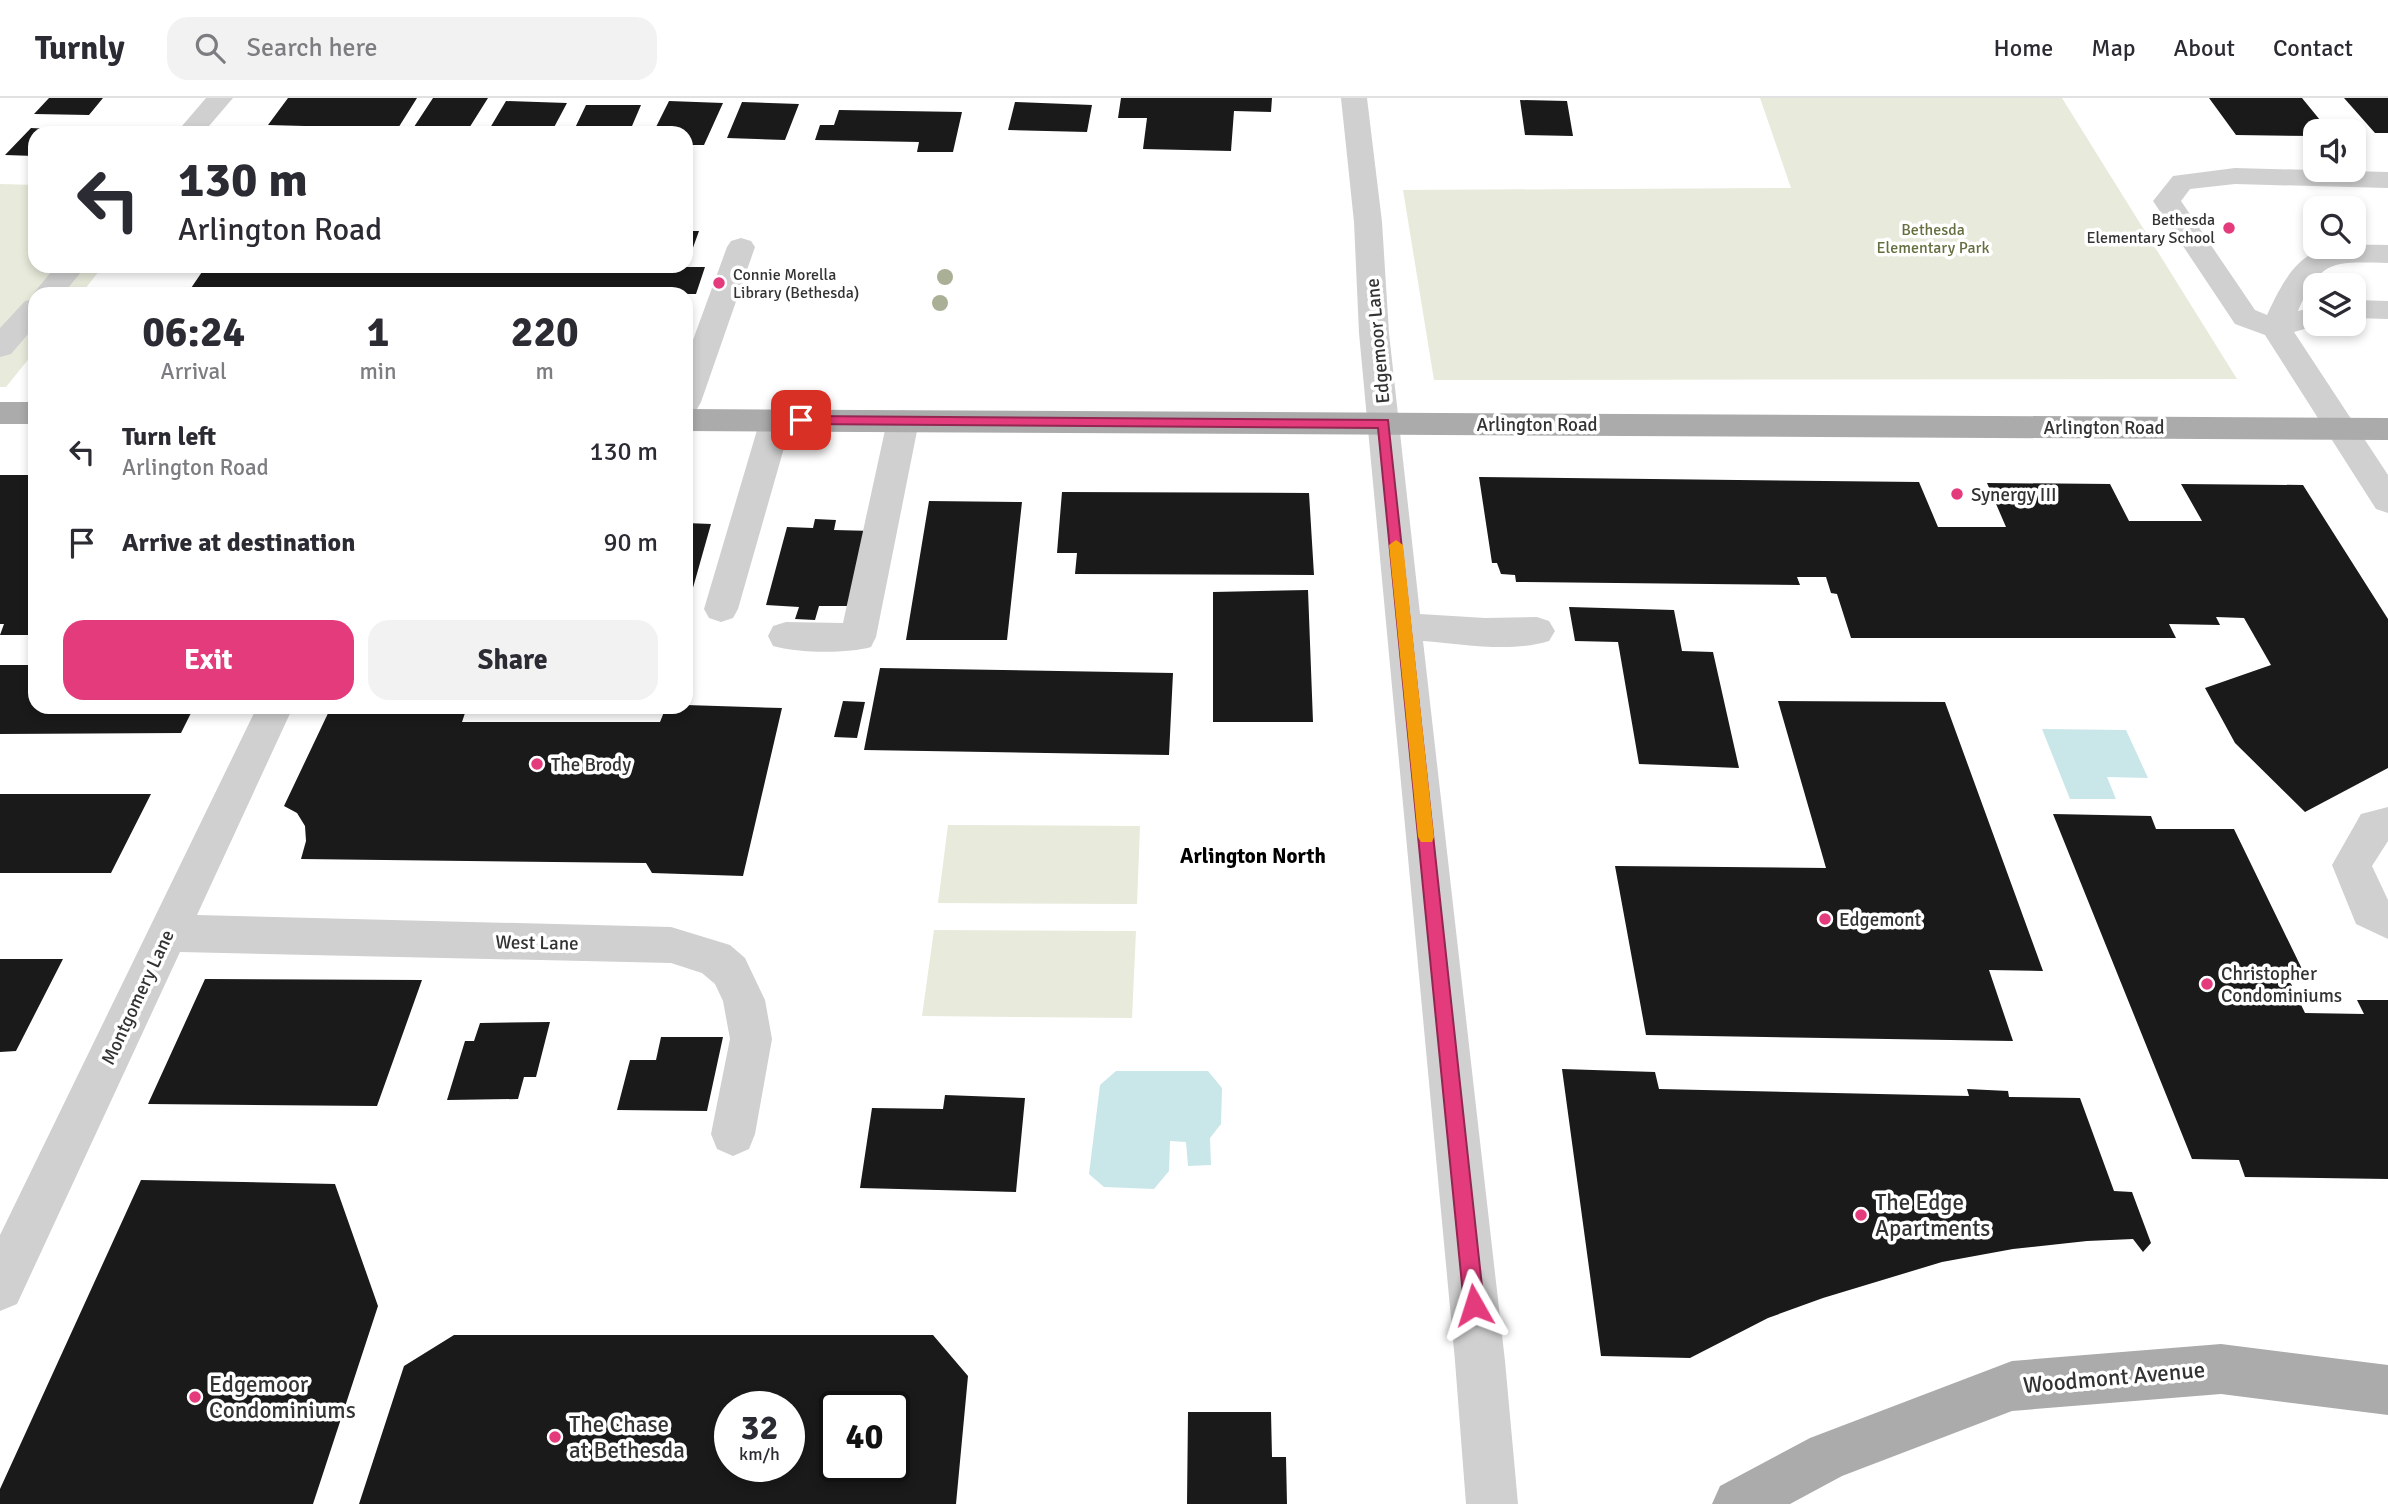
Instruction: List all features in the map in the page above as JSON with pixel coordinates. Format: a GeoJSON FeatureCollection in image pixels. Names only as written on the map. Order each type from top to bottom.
{"type":"FeatureCollection","features":[{"type":"Feature","properties":{"kind":"main road"},"geometry":{"type":"LineString","coordinates":[[0,413],[28,413]]}},
{"type":"Feature","properties":{"kind":"main road","name":"Arlington Road"},"geometry":{"type":"LineString","coordinates":[[693,419],[2388,429]]}},
{"type":"Feature","properties":{"kind":"main road","name":"Woodmont Avenue"},"geometry":{"type":"LineString","coordinates":[[1738,1504],[1828,1456],[2012,1386],[2221,1368],[2388,1390]]}},
{"type":"Feature","properties":{"kind":"street"},"geometry":{"type":"LineString","coordinates":[[196,126],[220,98]]}},
{"type":"Feature","properties":{"kind":"street","name":"Edgemoor Lane"},"geometry":{"type":"LineString","coordinates":[[1354,98],[1368,222],[1374,333],[1492,1504]]}},
{"type":"Feature","properties":{"kind":"street"},"geometry":{"type":"LineString","coordinates":[[2303,320],[2276,328],[2245,317],[2167,201],[2182,181],[2235,176],[2388,180]]}},
{"type":"Feature","properties":{"kind":"street"},"geometry":{"type":"LineString","coordinates":[[693,382],[741,247]]}},
{"type":"Feature","properties":{"kind":"street"},"geometry":{"type":"LineString","coordinates":[[2276,328],[2298,278],[2317,259],[2340,253],[2388,254]]}},
{"type":"Feature","properties":{"kind":"street"},"geometry":{"type":"LineString","coordinates":[[53,287],[66,273]]}},
{"type":"Feature","properties":{"kind":"street"},"geometry":{"type":"LineString","coordinates":[[2366,309],[2388,310]]}},
{"type":"Feature","properties":{"kind":"street"},"geometry":{"type":"LineString","coordinates":[[0,347],[28,316]]}},
{"type":"Feature","properties":{"kind":"street"},"geometry":{"type":"LineString","coordinates":[[2276,328],[2388,501]]}},
{"type":"Feature","properties":{"kind":"street"},"geometry":{"type":"LineString","coordinates":[[721,609],[776,420]]}},
{"type":"Feature","properties":{"kind":"street"},"geometry":{"type":"LineString","coordinates":[[786,636],[858,637],[903,421]]}},
{"type":"Feature","properties":{"kind":"street"},"geometry":{"type":"LineString","coordinates":[[1405,626],[1485,632],[1538,631]]}},
{"type":"Feature","properties":{"kind":"street","name":"Montgomery Lane"},"geometry":{"type":"LineString","coordinates":[[0,1287],[272,714]]}},
{"type":"Feature","properties":{"kind":"street"},"geometry":{"type":"LineString","coordinates":[[2388,824],[2375,826],[2352,864],[2370,911],[2388,921]]}},
{"type":"Feature","properties":{"kind":"street","name":"West Lane"},"geometry":{"type":"LineString","coordinates":[[167,933],[671,945],[715,958],[730,971],[744,1000],[751,1039],[733,1135]]}},
{"type":"Feature","properties":{"kind":"green space","name":"Bethesda Elementary Park"},"geometry":{"type":"Polygon","coordinates":[[[1760,98],[2062,98],[2237,379],[1434,380],[1403,190],[1791,188],[1760,98]]]}},
{"type":"Feature","properties":{"kind":"green space"},"geometry":{"type":"Polygon","coordinates":[[[0,184],[28,185],[28,273],[98,273],[86,287],[28,287],[28,360],[6,387],[0,387],[0,184]]]}},
{"type":"Feature","properties":{"kind":"green space"},"geometry":{"type":"Polygon","coordinates":[[[948,825],[1140,826],[1137,904],[938,903],[948,825]]]}},
{"type":"Feature","properties":{"kind":"green space"},"geometry":{"type":"Polygon","coordinates":[[[934,930],[1136,931],[1132,1018],[922,1016],[934,930]]]}},
{"type":"Feature","properties":{"kind":"water"},"geometry":{"type":"Polygon","coordinates":[[[2042,729],[2126,730],[2148,778],[2107,777],[2116,799],[2070,799],[2042,729]]]}},
{"type":"Feature","properties":{"kind":"water"},"geometry":{"type":"Polygon","coordinates":[[[1116,1071],[1208,1071],[1222,1088],[1221,1124],[1210,1138],[1211,1165],[1188,1166],[1186,1142],[1170,1141],[1169,1171],[1154,1189],[1104,1187],[1089,1174],[1100,1085],[1116,1071]]]}},
{"type":"Feature","properties":{"kind":"building"},"geometry":{"type":"Polygon","coordinates":[[[49,98],[103,98],[89,115],[34,114],[49,98]]]}},
{"type":"Feature","properties":{"kind":"building"},"geometry":{"type":"Polygon","coordinates":[[[288,98],[417,98],[399,126],[268,125],[288,98]]]}},
{"type":"Feature","properties":{"kind":"building"},"geometry":{"type":"Polygon","coordinates":[[[433,98],[488,98],[470,126],[415,126],[433,98]]]}},
{"type":"Feature","properties":{"kind":"building"},"geometry":{"type":"Polygon","coordinates":[[[1121,98],[1272,98],[1271,112],[1234,111],[1231,151],[1143,149],[1147,118],[1118,118],[1121,98]]]}},
{"type":"Feature","properties":{"kind":"building"},"geometry":{"type":"Polygon","coordinates":[[[2209,98],[2302,98],[2319,119],[2303,119],[2303,136],[2236,135],[2209,98]]]}},
{"type":"Feature","properties":{"kind":"building"},"geometry":{"type":"Polygon","coordinates":[[[2344,98],[2388,98],[2388,133],[2375,133],[2366,119],[2363,119],[2344,98]]]}},
{"type":"Feature","properties":{"kind":"building"},"geometry":{"type":"Polygon","coordinates":[[[1520,100],[1567,101],[1573,136],[1525,135],[1520,100]]]}},
{"type":"Feature","properties":{"kind":"building"},"geometry":{"type":"Polygon","coordinates":[[[506,101],[567,103],[555,126],[491,126],[506,101]]]}},
{"type":"Feature","properties":{"kind":"building"},"geometry":{"type":"Polygon","coordinates":[[[669,101],[723,103],[704,145],[693,145],[693,126],[656,126],[669,101]]]}},
{"type":"Feature","properties":{"kind":"building"},"geometry":{"type":"Polygon","coordinates":[[[742,102],[799,104],[785,140],[727,138],[742,102]]]}},
{"type":"Feature","properties":{"kind":"building"},"geometry":{"type":"Polygon","coordinates":[[[1015,102],[1092,105],[1087,132],[1008,130],[1015,102]]]}},
{"type":"Feature","properties":{"kind":"building"},"geometry":{"type":"Polygon","coordinates":[[[586,105],[641,105],[632,126],[576,126],[586,105]]]}},
{"type":"Feature","properties":{"kind":"building"},"geometry":{"type":"Polygon","coordinates":[[[839,110],[962,112],[953,152],[917,152],[919,142],[815,140],[820,125],[834,125],[839,110]]]}},
{"type":"Feature","properties":{"kind":"building"},"geometry":{"type":"Polygon","coordinates":[[[28,131],[28,156],[5,155],[28,131]]]}},
{"type":"Feature","properties":{"kind":"building"},"geometry":{"type":"Polygon","coordinates":[[[693,231],[699,231],[693,248],[693,231]]]}},
{"type":"Feature","properties":{"kind":"building"},"geometry":{"type":"Polygon","coordinates":[[[693,267],[705,267],[696,294],[693,294],[693,287],[192,287],[201,273],[693,273],[693,267]]]}},
{"type":"Feature","properties":{"kind":"building"},"geometry":{"type":"Polygon","coordinates":[[[0,475],[28,475],[28,635],[0,635],[4,624],[0,624],[0,475]]]}},
{"type":"Feature","properties":{"kind":"building"},"geometry":{"type":"Polygon","coordinates":[[[1479,477],[1919,482],[1938,527],[2006,527],[1987,483],[2110,484],[2129,521],[2202,521],[2181,484],[2303,485],[2388,619],[2388,768],[2305,812],[2235,743],[2205,688],[2271,665],[2244,618],[2216,617],[2220,625],[2169,624],[2176,638],[1851,638],[1837,594],[1831,593],[1826,577],[1797,577],[1800,585],[1516,582],[1515,575],[1501,574],[1497,563],[1492,563],[1479,477]]]}},
{"type":"Feature","properties":{"kind":"building"},"geometry":{"type":"Polygon","coordinates":[[[1062,492],[1309,493],[1314,575],[1075,574],[1077,553],[1057,553],[1062,492]]]}},
{"type":"Feature","properties":{"kind":"building"},"geometry":{"type":"Polygon","coordinates":[[[929,501],[1022,502],[1007,640],[906,640],[929,501]]]}},
{"type":"Feature","properties":{"kind":"building"},"geometry":{"type":"Polygon","coordinates":[[[815,519],[836,520],[834,530],[873,531],[855,606],[819,606],[815,620],[795,619],[799,607],[766,605],[787,527],[813,528],[815,519]]]}},
{"type":"Feature","properties":{"kind":"building"},"geometry":{"type":"Polygon","coordinates":[[[693,523],[711,524],[693,588],[693,523]]]}},
{"type":"Feature","properties":{"kind":"building"},"geometry":{"type":"Polygon","coordinates":[[[1308,590],[1313,722],[1213,722],[1213,592],[1308,590]]]}},
{"type":"Feature","properties":{"kind":"building"},"geometry":{"type":"Polygon","coordinates":[[[1569,607],[1674,610],[1682,651],[1713,652],[1739,768],[1639,764],[1618,642],[1575,641],[1569,607]]]}},
{"type":"Feature","properties":{"kind":"building"},"geometry":{"type":"Polygon","coordinates":[[[0,665],[28,665],[28,714],[190,714],[181,733],[0,734],[0,665]]]}},
{"type":"Feature","properties":{"kind":"building"},"geometry":{"type":"Polygon","coordinates":[[[880,668],[1173,673],[1169,755],[864,750],[880,668]]]}},
{"type":"Feature","properties":{"kind":"building"},"geometry":{"type":"Polygon","coordinates":[[[843,701],[865,702],[857,738],[834,737],[843,701]]]}},
{"type":"Feature","properties":{"kind":"building","name":"Edgemont"},"geometry":{"type":"Polygon","coordinates":[[[1778,701],[1945,702],[2043,971],[1989,970],[2013,1041],[1646,1035],[1615,866],[1826,868],[1778,701]]]}},
{"type":"Feature","properties":{"kind":"building","name":"The Brody"},"geometry":{"type":"Polygon","coordinates":[[[693,705],[782,708],[743,876],[652,873],[646,863],[301,859],[306,841],[305,826],[297,813],[284,806],[328,714],[465,714],[462,722],[660,722],[663,714],[693,714],[693,705]]]}},
{"type":"Feature","properties":{"kind":"building"},"geometry":{"type":"Polygon","coordinates":[[[0,794],[151,794],[111,873],[0,873],[0,794]]]}},
{"type":"Feature","properties":{"kind":"building","name":"Christopher Condominiums"},"geometry":{"type":"Polygon","coordinates":[[[2053,814],[2151,816],[2156,829],[2234,829],[2302,969],[2284,969],[2305,1013],[2364,1014],[2357,1000],[2388,1000],[2388,1179],[2245,1177],[2239,1160],[2192,1159],[2053,814]]]}},
{"type":"Feature","properties":{"kind":"building"},"geometry":{"type":"Polygon","coordinates":[[[0,959],[63,959],[16,1051],[0,1052],[0,959]]]}},
{"type":"Feature","properties":{"kind":"building"},"geometry":{"type":"Polygon","coordinates":[[[205,979],[422,980],[377,1106],[148,1104],[205,979]]]}},
{"type":"Feature","properties":{"kind":"building"},"geometry":{"type":"Polygon","coordinates":[[[550,1022],[536,1077],[524,1077],[518,1099],[447,1100],[465,1041],[474,1041],[480,1023],[550,1022]]]}},
{"type":"Feature","properties":{"kind":"building"},"geometry":{"type":"Polygon","coordinates":[[[661,1037],[723,1037],[707,1111],[617,1110],[630,1060],[656,1060],[661,1037]]]}},
{"type":"Feature","properties":{"kind":"building","name":"The Edge Apartments"},"geometry":{"type":"Polygon","coordinates":[[[1562,1069],[1655,1072],[1659,1089],[1969,1096],[1967,1089],[2008,1091],[2009,1097],[2080,1098],[2114,1191],[2132,1192],[2151,1243],[2143,1252],[2133,1239],[2087,1241],[2013,1249],[1942,1262],[1823,1298],[1768,1318],[1690,1358],[1601,1356],[1562,1069]]]}},
{"type":"Feature","properties":{"kind":"building"},"geometry":{"type":"Polygon","coordinates":[[[945,1095],[1025,1098],[1016,1192],[860,1188],[872,1108],[943,1109],[945,1095]]]}},
{"type":"Feature","properties":{"kind":"building","name":"Edgemoor Condominiums"},"geometry":{"type":"Polygon","coordinates":[[[141,1180],[335,1184],[378,1306],[313,1504],[0,1504],[0,1489],[141,1180]]]}},
{"type":"Feature","properties":{"kind":"building","name":"The Chase at Bethesda"},"geometry":{"type":"Polygon","coordinates":[[[454,1335],[933,1335],[968,1376],[956,1504],[359,1504],[404,1366],[454,1335]]]}},
{"type":"Feature","properties":{"kind":"building"},"geometry":{"type":"Polygon","coordinates":[[[1188,1412],[1271,1412],[1272,1457],[1286,1457],[1287,1504],[1187,1504],[1188,1412]]]}},
{"type":"Feature","properties":{"kind":"slow traffic"},"geometry":{"type":"LineString","coordinates":[[1396,545],[1426,837]]}},
{"type":"Feature","properties":{"kind":"place","name":"Bethesda Elementary School"},"geometry":{"type":"Point","coordinates":[2229,228]}},
{"type":"Feature","properties":{"kind":"place","name":"Connie Morella Library (Bethesda)"},"geometry":{"type":"Point","coordinates":[719,283]}},
{"type":"Feature","properties":{"kind":"place","name":"Synergy III"},"geometry":{"type":"Point","coordinates":[1957,494]}},
{"type":"Feature","properties":{"kind":"place","name":"The Brody"},"geometry":{"type":"Point","coordinates":[537,764]}},
{"type":"Feature","properties":{"kind":"place","name":"Edgemont"},"geometry":{"type":"Point","coordinates":[1825,919]}},
{"type":"Feature","properties":{"kind":"place","name":"Christopher Condominiums"},"geometry":{"type":"Point","coordinates":[2207,984]}},
{"type":"Feature","properties":{"kind":"place","name":"The Edge Apartments"},"geometry":{"type":"Point","coordinates":[1861,1215]}},
{"type":"Feature","properties":{"kind":"place","name":"Edgemoor Condominiums"},"geometry":{"type":"Point","coordinates":[195,1397]}},
{"type":"Feature","properties":{"kind":"place","name":"The Chase at Bethesda"},"geometry":{"type":"Point","coordinates":[555,1437]}},
{"type":"Feature","properties":{"kind":"district","name":"Arlington North"},"geometry":{"type":"Point","coordinates":[1253,856]}},
{"type":"Feature","properties":{"kind":"route"},"geometry":{"type":"LineString","coordinates":[[801,420],[1384,424],[1474,1305]]}}]}
